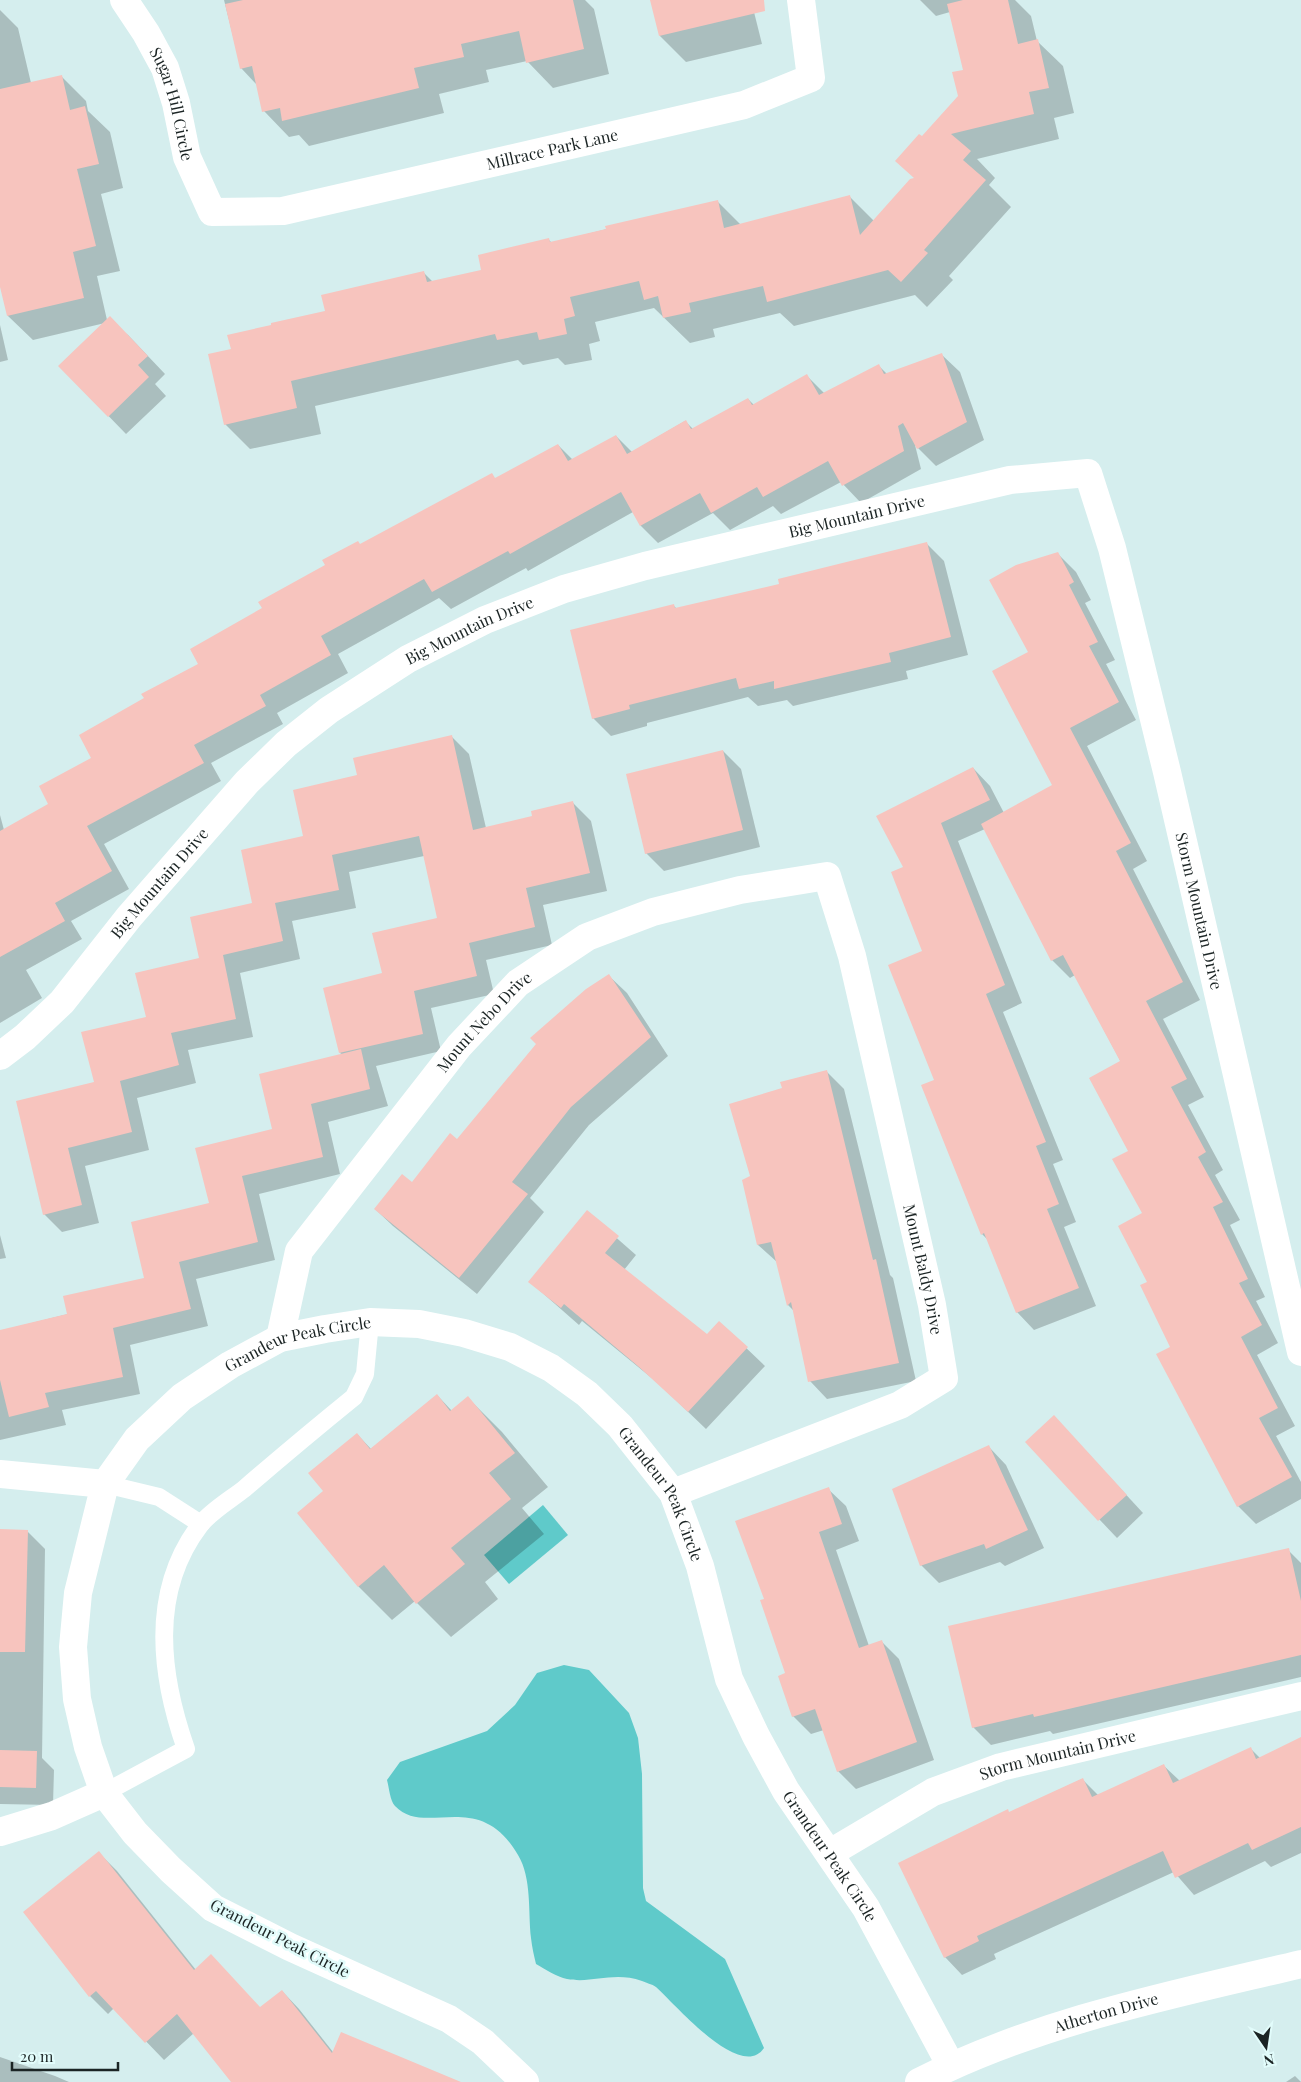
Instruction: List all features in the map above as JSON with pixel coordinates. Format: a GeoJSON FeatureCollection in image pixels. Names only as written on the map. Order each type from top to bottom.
{"type":"FeatureCollection","features":[{"type":"Feature","properties":{"kind":"street","name":"Sugar Hill Circle"},"geometry":{"type":"LineString","coordinates":[[124,0],[146,33],[165,68],[176,103],[187,157],[212,212]]}},
{"type":"Feature","properties":{"kind":"street","name":"Millrace Park Lane"},"geometry":{"type":"LineString","coordinates":[[212,212],[283,211],[744,105],[811,78],[801,0]]}},
{"type":"Feature","properties":{"kind":"street","name":"Big Mountain Drive"},"geometry":{"type":"LineString","coordinates":[[0,1056],[62,1002],[129,917],[248,782],[286,744],[329,710],[408,659],[485,620],[564,589],[645,566],[1010,480],[1088,472]]}},
{"type":"Feature","properties":{"kind":"street","name":"Storm Mountain Drive"},"geometry":{"type":"LineString","coordinates":[[1088,472],[1112,548],[1160,744],[1301,1352]]}},
{"type":"Feature","properties":{"kind":"street","name":"Mount Nebo Drive"},"geometry":{"type":"LineString","coordinates":[[280,1338],[298,1252],[459,1046],[518,984],[587,937],[653,912],[740,890],[827,876]]}},
{"type":"Feature","properties":{"kind":"street","name":"Mount Baldy Drive"},"geometry":{"type":"LineString","coordinates":[[673,1493],[900,1405],[944,1378],[932,1305],[852,956],[827,876]]}},
{"type":"Feature","properties":{"kind":"street","name":"Grandeur Peak Circle"},"geometry":{"type":"LineString","coordinates":[[510,2077],[483,2042],[449,2018],[290,1947],[213,1908],[171,1870],[135,1833],[104,1793],[88,1748],[76,1699],[73,1647],[78,1592],[105,1484],[137,1439],[182,1397],[230,1365],[280,1338],[370,1322],[419,1324],[464,1333],[510,1347],[551,1368],[587,1394],[620,1426],[673,1493],[700,1566],[729,1679],[756,1736],[786,1791],[866,1908],[951,2066]]}},
{"type":"Feature","properties":{"kind":"street"},"geometry":{"type":"LineString","coordinates":[[0,1474],[105,1484]]}},
{"type":"Feature","properties":{"kind":"street","name":"Storm Mountain Drive"},"geometry":{"type":"LineString","coordinates":[[830,1853],[932,1792],[966,1778],[1001,1767],[1301,1696]]}},
{"type":"Feature","properties":{"kind":"street"},"geometry":{"type":"LineString","coordinates":[[0,1832],[52,1816],[104,1793]]}},
{"type":"Feature","properties":{"kind":"street","name":"Atherton Drive"},"geometry":{"type":"LineString","coordinates":[[919,2082],[951,2066],[1031,2034],[1108,2010],[1301,1964]]}},
{"type":"Feature","properties":{"kind":"lane"},"geometry":{"type":"LineString","coordinates":[[104,1793],[186,1749],[167,1686],[163,1650],[165,1605],[182,1555],[201,1524],[354,1396],[365,1374],[370,1322]]}},
{"type":"Feature","properties":{"kind":"lane"},"geometry":{"type":"LineString","coordinates":[[105,1484],[159,1497],[201,1524]]}},
{"type":"Feature","properties":{"kind":"water"},"geometry":{"type":"Polygon","coordinates":[[[543,1505],[568,1535],[509,1584],[484,1555],[543,1505]]]}},
{"type":"Feature","properties":{"kind":"water"},"geometry":{"type":"Polygon","coordinates":[[[564,1665],[589,1670],[629,1713],[638,1738],[642,1774],[643,1888],[646,1901],[725,1959],[764,2048],[754,2056],[740,2055],[709,2037],[653,1985],[622,1977],[585,1980],[567,1979],[555,1975],[536,1964],[531,1938],[526,1874],[518,1855],[503,1835],[487,1823],[470,1818],[421,1818],[407,1815],[393,1804],[387,1780],[400,1762],[487,1731],[515,1705],[537,1673],[564,1665]]]}},
{"type":"Feature","properties":{"kind":"building"},"geometry":{"type":"Polygon","coordinates":[[[243,0],[573,0],[584,49],[526,63],[519,31],[461,44],[464,57],[414,68],[419,88],[282,121],[280,108],[262,112],[252,66],[240,69],[225,4],[243,0]]]}},
{"type":"Feature","properties":{"kind":"building"},"geometry":{"type":"Polygon","coordinates":[[[650,0],[764,0],[765,11],[659,36],[650,0]]]}},
{"type":"Feature","properties":{"kind":"building"},"geometry":{"type":"Polygon","coordinates":[[[963,0],[1008,0],[1018,44],[1038,39],[1049,88],[1029,92],[1034,114],[951,134],[971,151],[963,160],[986,180],[924,250],[928,253],[901,282],[888,270],[767,302],[763,286],[689,303],[691,312],[663,318],[658,296],[644,300],[639,281],[570,297],[575,316],[564,319],[567,334],[539,340],[537,332],[497,340],[495,334],[291,381],[297,408],[224,425],[208,354],[231,349],[227,335],[325,311],[321,295],[424,271],[427,282],[481,270],[478,255],[549,238],[550,242],[606,229],[605,226],[718,200],[724,228],[850,195],[860,235],[910,179],[914,178],[895,161],[919,134],[922,136],[958,96],[952,72],[963,70],[947,4],[963,0]]]}},
{"type":"Feature","properties":{"kind":"building"},"geometry":{"type":"Polygon","coordinates":[[[62,75],[70,110],[85,106],[99,164],[77,169],[96,246],[73,252],[84,298],[7,316],[0,287],[0,89],[62,75]]]}},
{"type":"Feature","properties":{"kind":"building"},"geometry":{"type":"Polygon","coordinates":[[[110,316],[148,356],[138,365],[149,377],[108,417],[58,366],[110,316]]]}},
{"type":"Feature","properties":{"kind":"building"},"geometry":{"type":"Polygon","coordinates":[[[942,353],[967,422],[917,449],[903,423],[898,426],[904,451],[842,486],[828,461],[763,497],[757,487],[711,513],[700,493],[640,526],[621,492],[510,554],[508,551],[432,592],[424,579],[321,636],[331,655],[260,695],[266,706],[194,745],[204,763],[87,826],[112,871],[55,903],[65,921],[0,957],[0,831],[48,804],[39,786],[91,758],[79,735],[144,698],[141,694],[198,664],[190,649],[262,608],[258,602],[325,565],[322,560],[358,541],[360,544],[492,473],[495,478],[558,444],[568,461],[616,435],[627,454],[686,420],[691,429],[748,398],[752,405],[807,374],[819,395],[879,364],[884,374],[942,353]]]}},
{"type":"Feature","properties":{"kind":"building"},"geometry":{"type":"Polygon","coordinates":[[[927,542],[951,637],[889,653],[891,662],[774,689],[774,681],[739,689],[736,678],[629,705],[630,709],[592,719],[570,630],[674,604],[675,608],[779,584],[778,579],[927,542]]]}},
{"type":"Feature","properties":{"kind":"building"},"geometry":{"type":"Polygon","coordinates":[[[1058,552],[1074,582],[1069,585],[1098,642],[1089,646],[1119,702],[1070,728],[1131,843],[1116,851],[1183,982],[1146,1001],[1187,1079],[1171,1087],[1206,1152],[1198,1157],[1223,1202],[1213,1207],[1248,1279],[1239,1283],[1262,1325],[1241,1337],[1278,1408],[1259,1418],[1292,1477],[1237,1507],[1156,1354],[1170,1347],[1140,1285],[1147,1282],[1118,1226],[1142,1213],[1112,1159],[1128,1151],[1089,1078],[1120,1061],[1063,955],[1051,961],[981,824],[1052,785],[992,671],[1028,652],[989,580],[1016,565],[1058,552]]]}},
{"type":"Feature","properties":{"kind":"building"},"geometry":{"type":"Polygon","coordinates":[[[452,735],[473,830],[532,816],[531,811],[573,801],[590,873],[526,888],[535,927],[469,943],[477,976],[414,991],[423,1034],[339,1053],[323,988],[382,973],[372,933],[437,918],[419,836],[332,855],[339,890],[275,903],[283,941],[223,955],[236,1019],[171,1033],[179,1065],[120,1081],[132,1132],[68,1148],[82,1205],[43,1215],[16,1101],[94,1082],[81,1032],[146,1017],[135,973],[199,958],[190,917],[252,903],[241,850],[303,836],[293,790],[357,775],[353,758],[452,735]]]}},
{"type":"Feature","properties":{"kind":"building"},"geometry":{"type":"Polygon","coordinates":[[[723,750],[743,830],[645,854],[626,774],[723,750]]]}},
{"type":"Feature","properties":{"kind":"building"},"geometry":{"type":"Polygon","coordinates":[[[973,767],[990,800],[941,823],[1005,985],[986,994],[1046,1142],[1036,1146],[1059,1204],[1047,1209],[1079,1288],[1016,1313],[984,1233],[981,1235],[921,1085],[934,1080],[888,965],[922,951],[891,872],[903,867],[876,816],[973,767]]]}},
{"type":"Feature","properties":{"kind":"building"},"geometry":{"type":"Polygon","coordinates":[[[609,974],[651,1037],[571,1107],[512,1182],[528,1194],[459,1278],[374,1209],[402,1174],[412,1182],[450,1133],[457,1139],[536,1044],[530,1038],[586,989],[609,974]]]}},
{"type":"Feature","properties":{"kind":"building"},"geometry":{"type":"Polygon","coordinates":[[[361,1049],[370,1089],[311,1104],[323,1157],[242,1176],[258,1242],[179,1262],[191,1309],[113,1328],[123,1377],[45,1393],[49,1407],[9,1417],[0,1380],[0,1330],[67,1314],[63,1296],[144,1278],[131,1222],[209,1203],[195,1148],[272,1129],[259,1074],[361,1049]]]}},
{"type":"Feature","properties":{"kind":"building"},"geometry":{"type":"Polygon","coordinates":[[[827,1070],[873,1260],[876,1259],[899,1363],[808,1382],[791,1302],[787,1306],[771,1242],[757,1245],[742,1180],[750,1176],[729,1104],[782,1088],[780,1082],[827,1070]]]}},
{"type":"Feature","properties":{"kind":"building"},"geometry":{"type":"Polygon","coordinates":[[[587,1210],[619,1236],[605,1253],[707,1334],[719,1321],[748,1347],[688,1412],[639,1367],[564,1304],[561,1308],[528,1282],[587,1210]]]}},
{"type":"Feature","properties":{"kind":"building"},"geometry":{"type":"Polygon","coordinates":[[[437,1394],[450,1411],[468,1396],[515,1453],[489,1473],[511,1499],[451,1548],[465,1564],[416,1604],[384,1565],[358,1587],[297,1513],[323,1491],[308,1473],[357,1433],[370,1449],[437,1394]]]}},
{"type":"Feature","properties":{"kind":"building"},"geometry":{"type":"Polygon","coordinates":[[[1054,1415],[1127,1495],[1098,1521],[1025,1442],[1054,1415]]]}},
{"type":"Feature","properties":{"kind":"building"},"geometry":{"type":"Polygon","coordinates":[[[989,1445],[1028,1530],[986,1549],[984,1544],[920,1566],[892,1489],[989,1445]]]}},
{"type":"Feature","properties":{"kind":"building"},"geometry":{"type":"Polygon","coordinates":[[[829,1487],[842,1524],[819,1532],[859,1648],[882,1640],[917,1742],[837,1772],[815,1709],[792,1717],[778,1676],[785,1673],[760,1600],[764,1599],[735,1521],[829,1487]]]}},
{"type":"Feature","properties":{"kind":"building"},"geometry":{"type":"Polygon","coordinates":[[[0,1529],[28,1530],[25,1652],[0,1652],[0,1529]]]}},
{"type":"Feature","properties":{"kind":"building"},"geometry":{"type":"Polygon","coordinates":[[[1289,1548],[1301,1601],[1301,1655],[1034,1717],[1033,1714],[972,1728],[948,1626],[1289,1548]]]}},
{"type":"Feature","properties":{"kind":"building"},"geometry":{"type":"Polygon","coordinates":[[[1301,1737],[1301,1827],[1252,1850],[1248,1843],[1175,1878],[1163,1851],[977,1936],[979,1941],[944,1958],[898,1863],[1008,1809],[1009,1812],[1083,1778],[1092,1797],[1164,1764],[1173,1783],[1251,1747],[1256,1759],[1301,1737]]]}},
{"type":"Feature","properties":{"kind":"building"},"geometry":{"type":"Polygon","coordinates":[[[0,1750],[37,1751],[36,1788],[0,1787],[0,1750]]]}},
{"type":"Feature","properties":{"kind":"building"},"geometry":{"type":"Polygon","coordinates":[[[99,1851],[194,1970],[211,1954],[260,2007],[282,1990],[332,2053],[341,2032],[461,2082],[231,2082],[177,2014],[145,2043],[96,1991],[89,1997],[23,1912],[99,1851]]]}}]}
